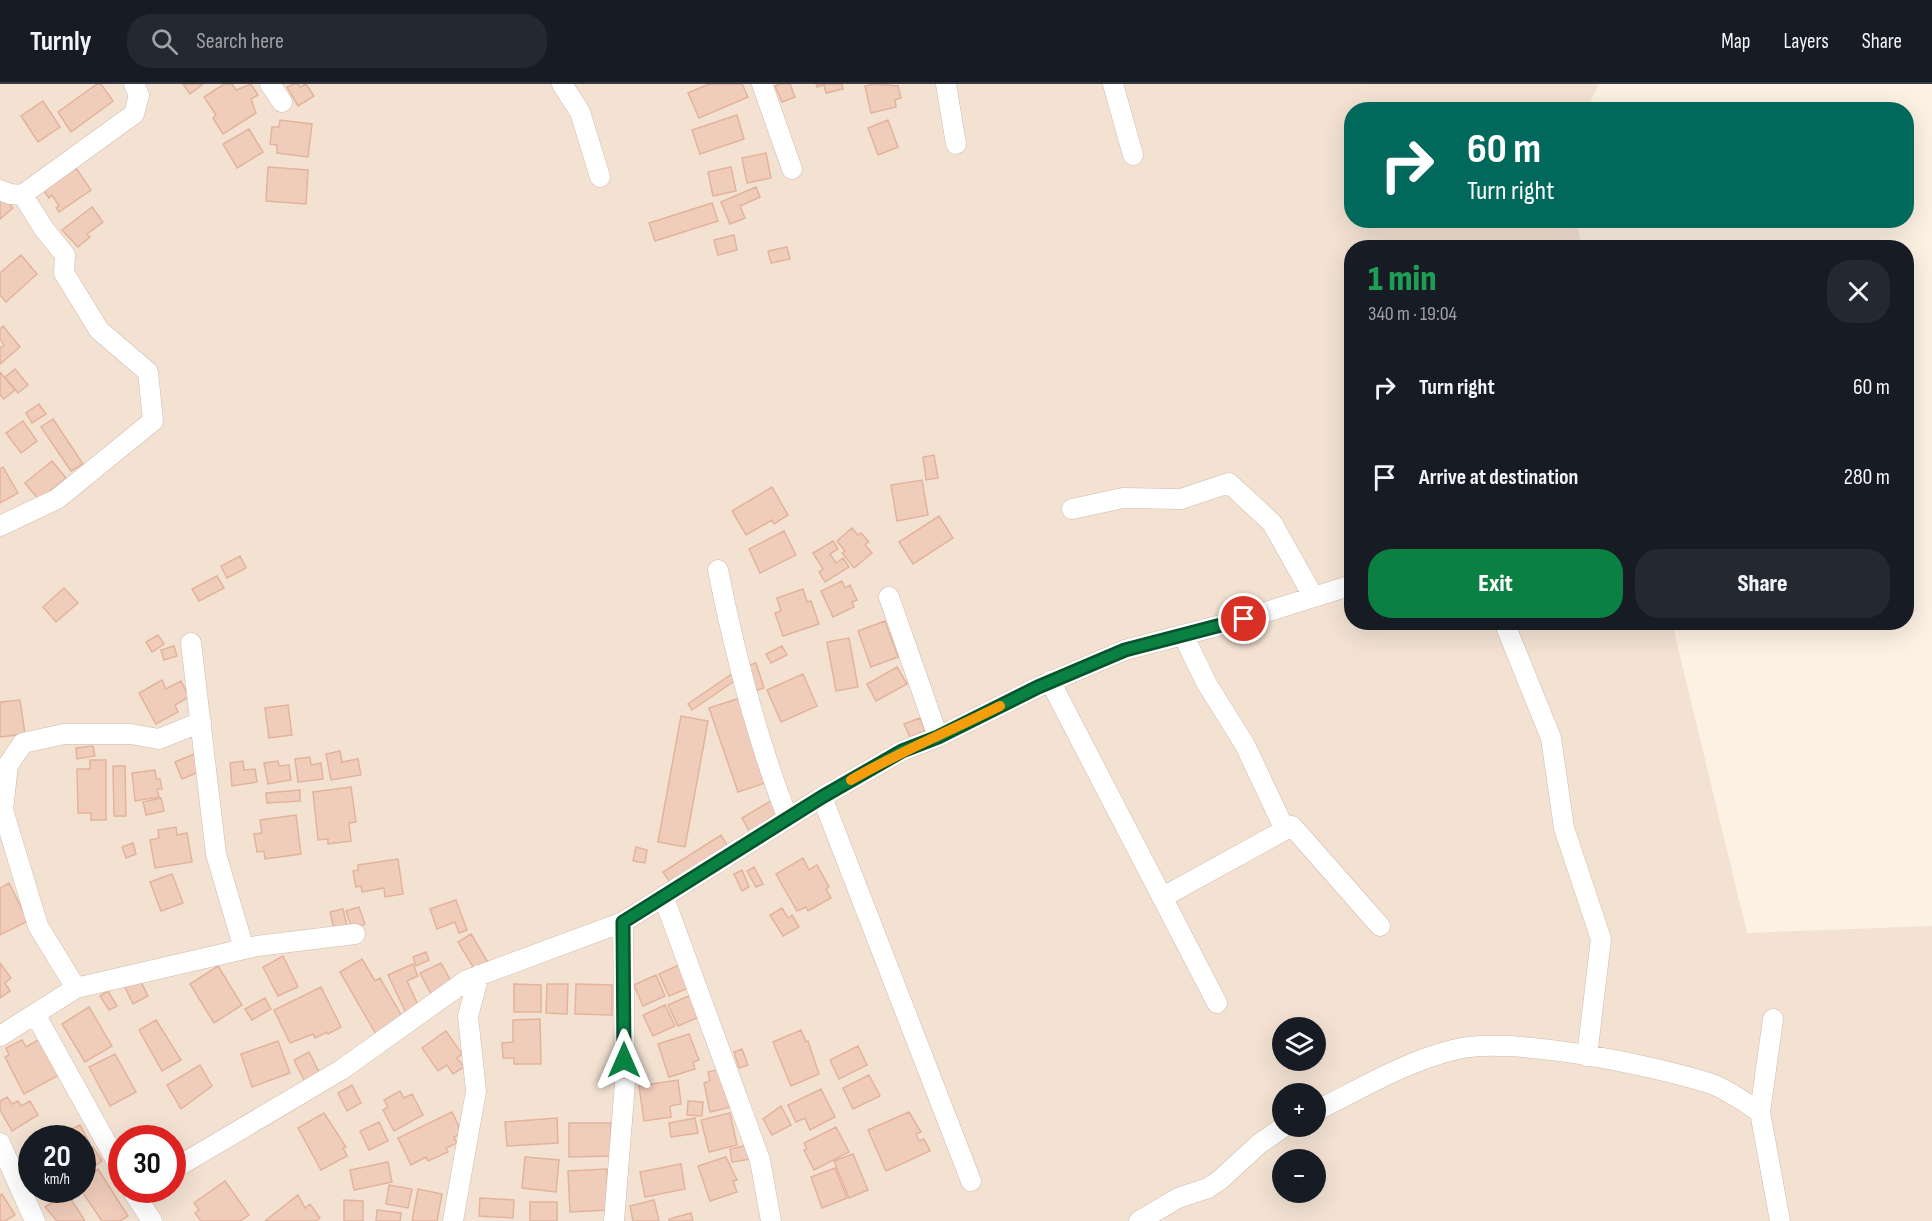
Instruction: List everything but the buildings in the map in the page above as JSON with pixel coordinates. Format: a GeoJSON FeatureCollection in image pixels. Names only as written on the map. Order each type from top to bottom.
{"type":"FeatureCollection","features":[{"type":"Feature","properties":{"kind":"street"},"geometry":{"type":"LineString","coordinates":[[0,189],[10,194],[22,194],[134,114],[139,95],[134,84]]}},
{"type":"Feature","properties":{"kind":"street"},"geometry":{"type":"LineString","coordinates":[[270,84],[282,102]]}},
{"type":"Feature","properties":{"kind":"street"},"geometry":{"type":"LineString","coordinates":[[562,84],[580,112],[600,177]]}},
{"type":"Feature","properties":{"kind":"street"},"geometry":{"type":"LineString","coordinates":[[762,84],[792,170]]}},
{"type":"Feature","properties":{"kind":"street"},"geometry":{"type":"LineString","coordinates":[[946,84],[956,144]]}},
{"type":"Feature","properties":{"kind":"street"},"geometry":{"type":"LineString","coordinates":[[1113,84],[1133,155]]}},
{"type":"Feature","properties":{"kind":"street"},"geometry":{"type":"LineString","coordinates":[[0,526],[57,499],[153,421],[148,372],[99,330],[64,273],[65,255],[44,229],[22,194]]}},
{"type":"Feature","properties":{"kind":"street"},"geometry":{"type":"LineString","coordinates":[[1072,509],[1123,498],[1181,499],[1229,483],[1272,523],[1313,596]]}},
{"type":"Feature","properties":{"kind":"street"},"geometry":{"type":"LineString","coordinates":[[718,570],[747,694],[773,781],[788,819]]}},
{"type":"Feature","properties":{"kind":"street"},"geometry":{"type":"LineString","coordinates":[[186,1162],[341,1070],[455,988],[479,975],[623,922],[822,797],[902,751],[938,737],[1050,681],[1125,650],[1244,619],[1344,587]]}},
{"type":"Feature","properties":{"kind":"street"},"geometry":{"type":"LineString","coordinates":[[889,597],[938,737]]}},
{"type":"Feature","properties":{"kind":"street"},"geometry":{"type":"LineString","coordinates":[[1507,630],[1551,738],[1564,828],[1601,939],[1587,1056]]}},
{"type":"Feature","properties":{"kind":"street"},"geometry":{"type":"LineString","coordinates":[[1183,635],[1207,684],[1245,744],[1285,830]]}},
{"type":"Feature","properties":{"kind":"street"},"geometry":{"type":"LineString","coordinates":[[191,643],[216,854],[244,949]]}},
{"type":"Feature","properties":{"kind":"street"},"geometry":{"type":"LineString","coordinates":[[1050,681],[1217,1003]]}},
{"type":"Feature","properties":{"kind":"street"},"geometry":{"type":"LineString","coordinates":[[76,988],[38,926],[23,881],[3,810],[8,765],[24,743],[64,734],[131,734],[159,739],[201,722]]}},
{"type":"Feature","properties":{"kind":"street"},"geometry":{"type":"LineString","coordinates":[[822,797],[971,1181]]}},
{"type":"Feature","properties":{"kind":"street"},"geometry":{"type":"LineString","coordinates":[[1163,897],[1292,826],[1380,926]]}},
{"type":"Feature","properties":{"kind":"street"},"geometry":{"type":"LineString","coordinates":[[664,898],[760,1160],[771,1221]]}},
{"type":"Feature","properties":{"kind":"street"},"geometry":{"type":"LineString","coordinates":[[614,1221],[625,1083],[623,922]]}},
{"type":"Feature","properties":{"kind":"street"},"geometry":{"type":"LineString","coordinates":[[0,1036],[76,988],[244,949],[355,934]]}},
{"type":"Feature","properties":{"kind":"street"},"geometry":{"type":"LineString","coordinates":[[468,1016],[479,975]]}},
{"type":"Feature","properties":{"kind":"street"},"geometry":{"type":"LineString","coordinates":[[453,1221],[476,1091],[468,1016],[455,988]]}},
{"type":"Feature","properties":{"kind":"street"},"geometry":{"type":"LineString","coordinates":[[35,1014],[108,1146]]}},
{"type":"Feature","properties":{"kind":"street"},"geometry":{"type":"LineString","coordinates":[[1773,1019],[1760,1112],[1780,1221]]}},
{"type":"Feature","properties":{"kind":"street"},"geometry":{"type":"LineString","coordinates":[[1326,1106],[1422,1059],[1455,1049],[1493,1045],[1587,1056],[1711,1084],[1760,1112]]}},
{"type":"Feature","properties":{"kind":"street"},"geometry":{"type":"LineString","coordinates":[[1139,1221],[1178,1198],[1208,1188],[1272,1135]]}},
{"type":"Feature","properties":{"kind":"street"},"geometry":{"type":"LineString","coordinates":[[0,1143],[35,1221]]}},
{"type":"Feature","properties":{"kind":"street"},"geometry":{"type":"LineString","coordinates":[[142,1203],[152,1221]]}},
{"type":"Feature","properties":{"kind":"shaded area"},"geometry":{"type":"Polygon","coordinates":[[[0,84],[1599,84],[1590,102],[1344,102],[1344,228],[1578,228],[1580,240],[1344,240],[1344,630],[1674,630],[1747,933],[1932,926],[1932,1221],[0,1221],[0,84]]]}},
{"type":"Feature","properties":{"kind":"slow traffic"},"geometry":{"type":"LineString","coordinates":[[851,780],[902,751],[938,737],[1000,706]]}},
{"type":"Feature","properties":{"kind":"route"},"geometry":{"type":"LineString","coordinates":[[624,1060],[623,922],[822,797],[902,751],[938,737],[1038,687],[1125,650],[1244,619]]}}]}
